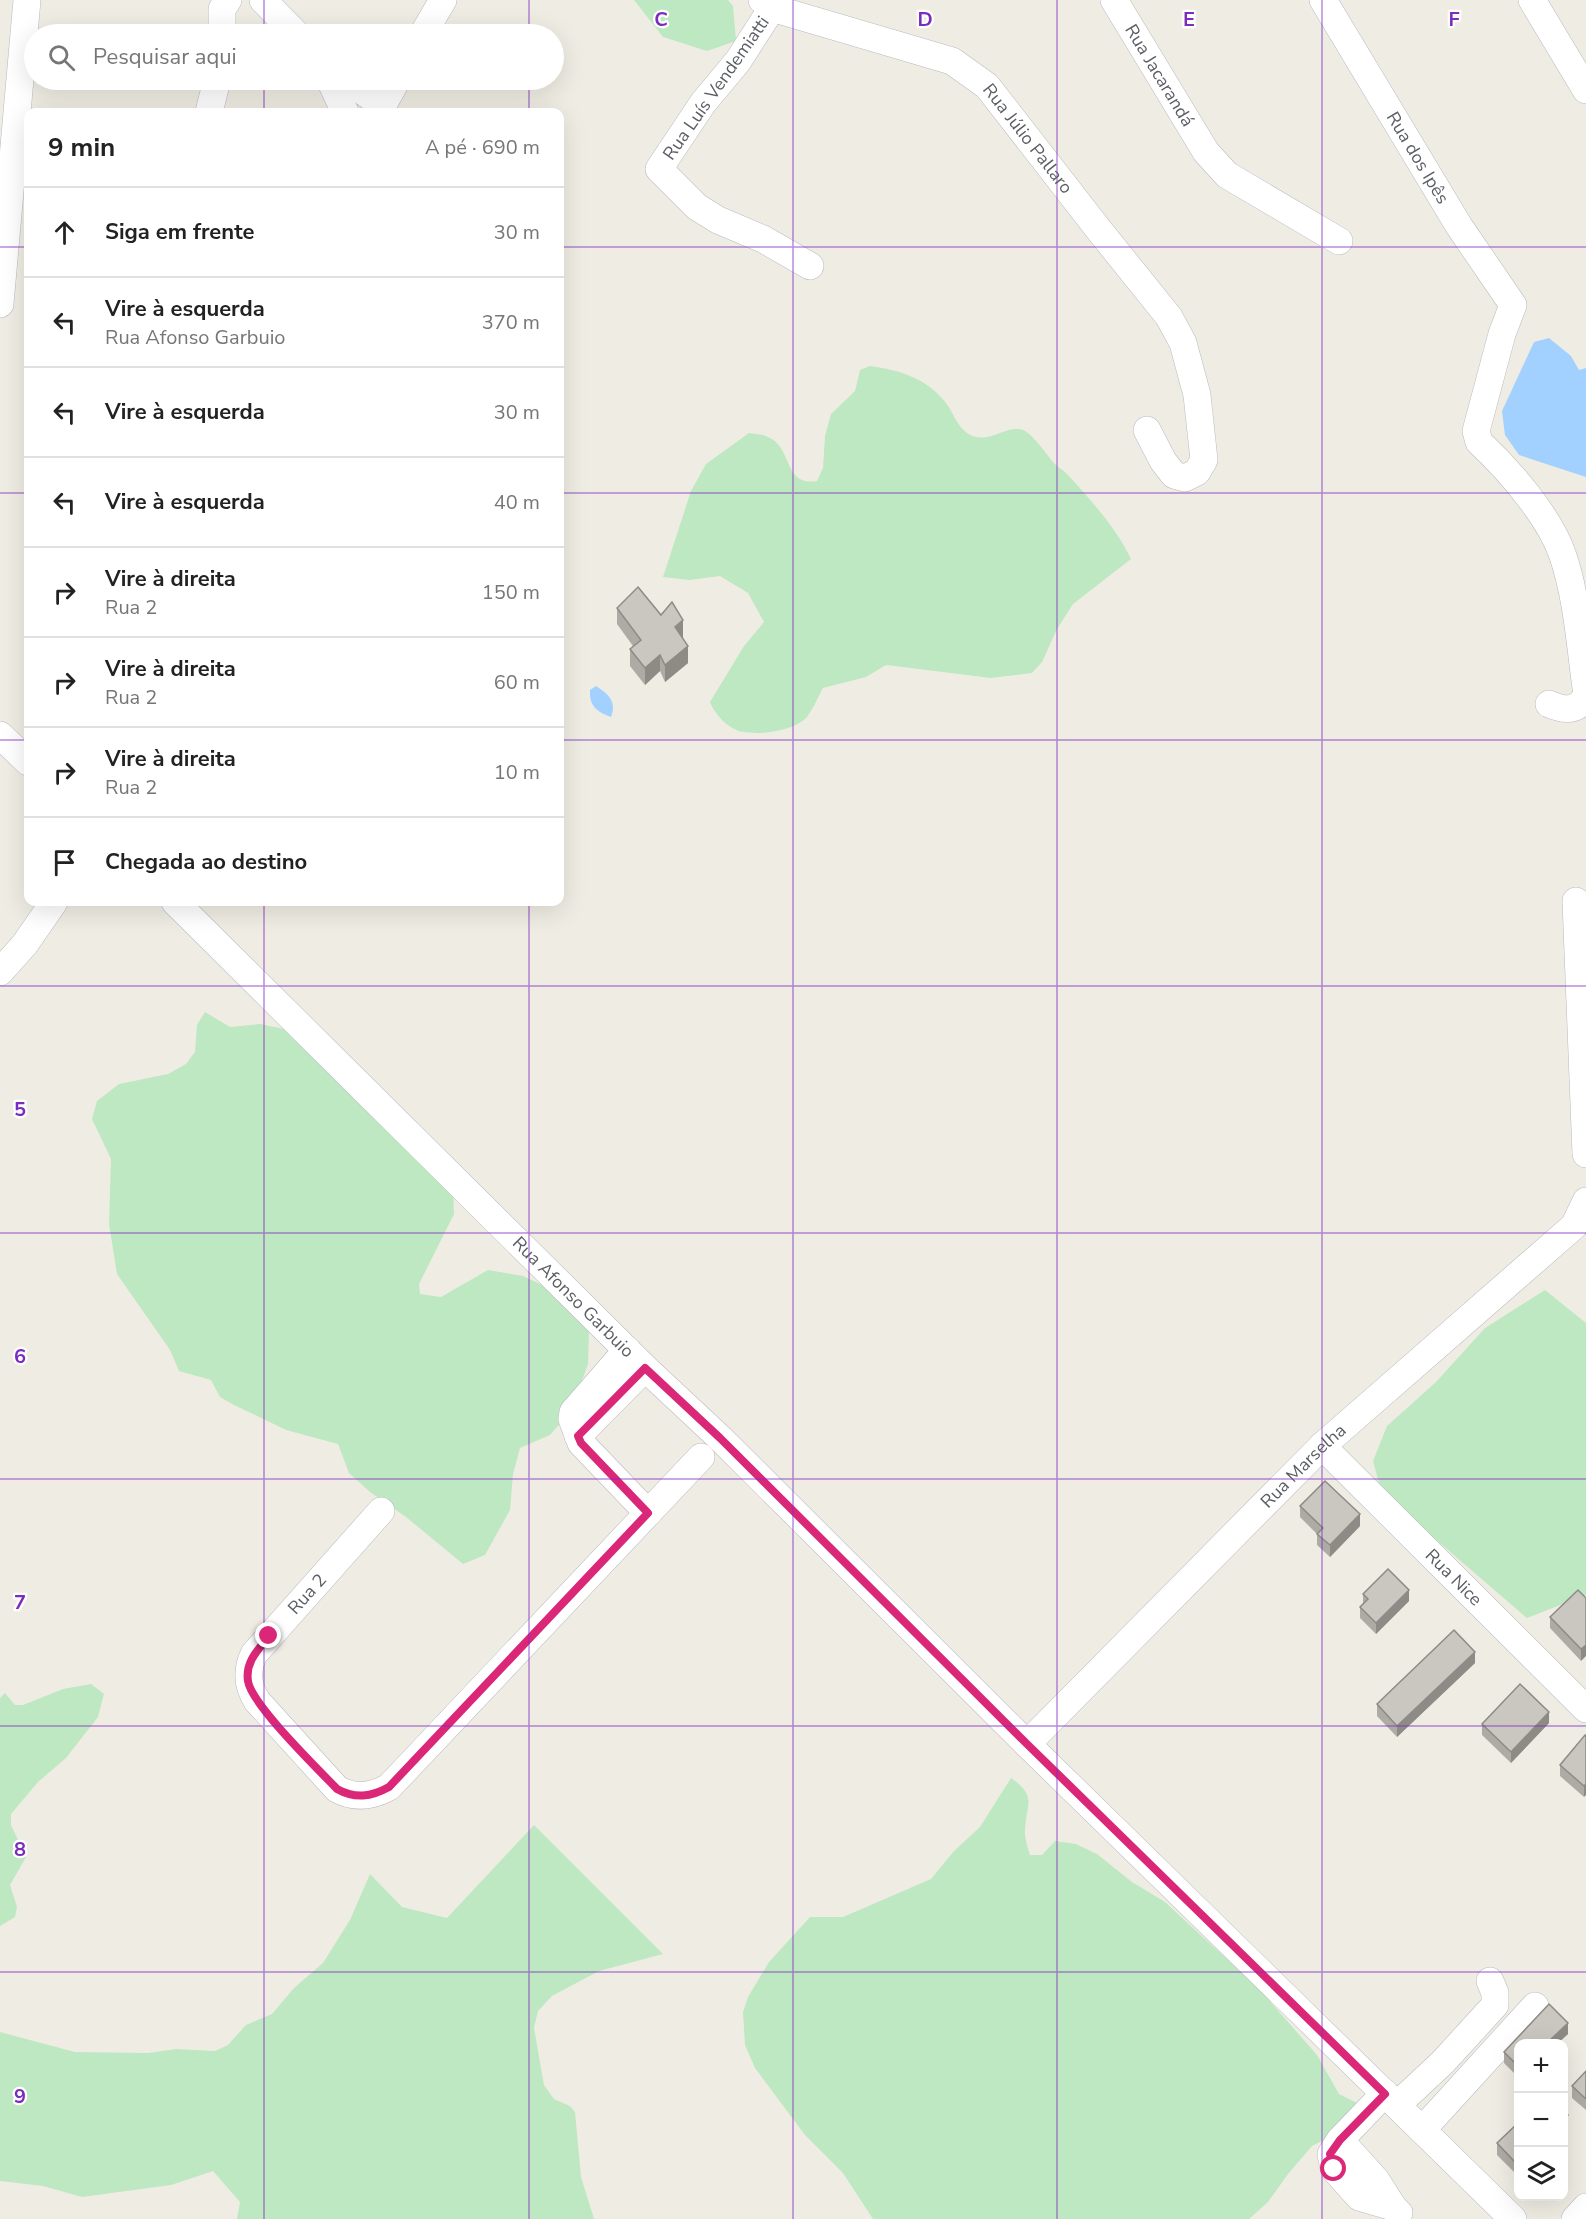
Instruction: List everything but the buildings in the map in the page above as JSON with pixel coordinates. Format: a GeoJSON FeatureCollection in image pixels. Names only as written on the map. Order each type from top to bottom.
{"type":"FeatureCollection","features":[{"type":"Feature","properties":{"kind":"street"},"geometry":{"type":"LineString","coordinates":[[25,24],[27,0]]}},
{"type":"Feature","properties":{"kind":"street"},"geometry":{"type":"LineString","coordinates":[[222,24],[222,9],[228,0]]}},
{"type":"Feature","properties":{"kind":"street"},"geometry":{"type":"LineString","coordinates":[[263,0],[286,24]]}},
{"type":"Feature","properties":{"kind":"street"},"geometry":{"type":"LineString","coordinates":[[429,24],[443,0]]}},
{"type":"Feature","properties":{"kind":"street","name":"Rua Jacarandá"},"geometry":{"type":"LineString","coordinates":[[1114,0],[1206,152],[1227,175],[1340,241]]}},
{"type":"Feature","properties":{"kind":"street","name":"Rua dos Ipês"},"geometry":{"type":"LineString","coordinates":[[1323,0],[1459,226],[1514,305],[1502,334],[1476,431],[1479,442],[1542,513],[1563,554],[1573,592],[1586,688]]}},
{"type":"Feature","properties":{"kind":"street"},"geometry":{"type":"LineString","coordinates":[[1532,0],[1586,90]]}},
{"type":"Feature","properties":{"kind":"street","name":"Rua Luís Vendemiatti"},"geometry":{"type":"LineString","coordinates":[[767,4],[738,62],[703,103],[659,169],[697,207],[718,220],[763,239],[810,266]]}},
{"type":"Feature","properties":{"kind":"street","name":"Rua Júlio Pallaro"},"geometry":{"type":"LineString","coordinates":[[767,4],[952,62],[987,86],[1169,317],[1183,343],[1197,395],[1204,460],[1197,472],[1185,478],[1174,475],[1162,461],[1147,430]]}},
{"type":"Feature","properties":{"kind":"street"},"geometry":{"type":"LineString","coordinates":[[0,304],[24,34]]}},
{"type":"Feature","properties":{"kind":"street"},"geometry":{"type":"LineString","coordinates":[[210,108],[214,90]]}},
{"type":"Feature","properties":{"kind":"street"},"geometry":{"type":"LineString","coordinates":[[335,90],[343,108]]}},
{"type":"Feature","properties":{"kind":"street"},"geometry":{"type":"LineString","coordinates":[[358,90],[379,108]]}},
{"type":"Feature","properties":{"kind":"street"},"geometry":{"type":"LineString","coordinates":[[381,108],[391,90]]}},
{"type":"Feature","properties":{"kind":"street"},"geometry":{"type":"LineString","coordinates":[[1549,704],[1561,709],[1573,709],[1582,704],[1586,696]]}},
{"type":"Feature","properties":{"kind":"street"},"geometry":{"type":"LineString","coordinates":[[0,735],[24,758]]}},
{"type":"Feature","properties":{"kind":"street"},"geometry":{"type":"LineString","coordinates":[[1576,901],[1586,1154]]}},
{"type":"Feature","properties":{"kind":"street"},"geometry":{"type":"LineString","coordinates":[[0,972],[25,944],[51,906]]}},
{"type":"Feature","properties":{"kind":"street","name":"Rua Afonso Garbuio"},"geometry":{"type":"LineString","coordinates":[[179,906],[1027,1744],[1513,2219]]}},
{"type":"Feature","properties":{"kind":"street","name":"Rua Marselha"},"geometry":{"type":"LineString","coordinates":[[1027,1744],[1322,1446],[1574,1226],[1586,1201]]}},
{"type":"Feature","properties":{"kind":"street"},"geometry":{"type":"LineString","coordinates":[[636,1359],[573,1412],[572,1419],[581,1443],[648,1513]]}},
{"type":"Feature","properties":{"kind":"street","name":"Rua Nice"},"geometry":{"type":"LineString","coordinates":[[1322,1446],[1586,1709]]}},
{"type":"Feature","properties":{"kind":"street","name":"Rua 2"},"geometry":{"type":"LineString","coordinates":[[381,1511],[254,1654],[248,1673],[250,1688],[256,1701],[337,1789],[348,1795],[369,1796],[389,1787],[701,1457]]}},
{"type":"Feature","properties":{"kind":"street"},"geometry":{"type":"LineString","coordinates":[[1400,2213],[1359,2197],[1334,2169],[1330,2154],[1340,2140],[1391,2099],[1443,2062],[1495,2006],[1495,1993],[1490,1982]]}},
{"type":"Feature","properties":{"kind":"street"},"geometry":{"type":"LineString","coordinates":[[1422,2130],[1535,2006]]}},
{"type":"Feature","properties":{"kind":"street"},"geometry":{"type":"LineString","coordinates":[[1575,2219],[1586,2207]]}},
{"type":"Feature","properties":{"kind":"green space"},"geometry":{"type":"Polygon","coordinates":[[[634,0],[728,0],[733,6],[736,41],[707,51],[663,37],[634,0]]]}},
{"type":"Feature","properties":{"kind":"green space"},"geometry":{"type":"Polygon","coordinates":[[[870,366],[902,373],[930,387],[946,403],[964,430],[974,437],[989,437],[1016,429],[1027,432],[1094,505],[1111,526],[1131,559],[1073,604],[1057,629],[1042,662],[1032,673],[991,678],[886,665],[866,677],[823,688],[807,717],[794,726],[768,732],[738,731],[723,721],[710,702],[744,646],[764,622],[748,593],[720,576],[689,580],[663,577],[691,491],[706,464],[749,433],[764,435],[776,442],[793,472],[799,478],[806,481],[817,481],[823,468],[825,436],[831,414],[855,391],[860,370],[870,366]]]}},
{"type":"Feature","properties":{"kind":"green space"},"geometry":{"type":"Polygon","coordinates":[[[205,1012],[230,1027],[260,1024],[289,1030],[453,1186],[454,1214],[419,1284],[420,1294],[441,1297],[488,1270],[523,1276],[559,1293],[580,1313],[589,1331],[588,1364],[571,1411],[550,1435],[520,1448],[513,1474],[510,1510],[485,1555],[463,1564],[349,1473],[338,1444],[286,1430],[220,1397],[211,1380],[179,1371],[170,1350],[117,1274],[109,1224],[111,1159],[92,1119],[97,1101],[119,1084],[168,1074],[186,1064],[195,1052],[197,1025],[205,1012]]]}},
{"type":"Feature","properties":{"kind":"green space"},"geometry":{"type":"Polygon","coordinates":[[[1545,1290],[1586,1323],[1586,1595],[1527,1618],[1434,1538],[1414,1526],[1379,1483],[1373,1461],[1387,1426],[1436,1382],[1485,1328],[1545,1290]]]}},
{"type":"Feature","properties":{"kind":"green space"},"geometry":{"type":"Polygon","coordinates":[[[91,1684],[104,1694],[98,1717],[66,1758],[38,1782],[11,1814],[11,1825],[26,1857],[10,1885],[17,1907],[15,1917],[0,1926],[0,1698],[5,1693],[15,1705],[23,1705],[63,1689],[91,1684]]]}},
{"type":"Feature","properties":{"kind":"green space"},"geometry":{"type":"Polygon","coordinates":[[[1011,1778],[1020,1785],[1028,1797],[1025,1835],[1030,1855],[1042,1855],[1055,1841],[1076,1844],[1097,1854],[1132,1882],[1165,1902],[1259,1989],[1317,2055],[1339,2094],[1363,2106],[1362,2120],[1312,2146],[1268,2202],[1249,2219],[873,2219],[843,2173],[805,2135],[755,2068],[745,2045],[743,2012],[748,1997],[769,1962],[810,1917],[843,1917],[931,1879],[954,1851],[980,1827],[1011,1778]]]}},
{"type":"Feature","properties":{"kind":"green space"},"geometry":{"type":"Polygon","coordinates":[[[534,1825],[663,1954],[599,1971],[552,1996],[538,2011],[534,2028],[544,2085],[554,2099],[570,2106],[575,2112],[581,2177],[594,2219],[237,2219],[240,2202],[213,2171],[171,2185],[82,2197],[43,2186],[0,2181],[0,2032],[75,2052],[148,2053],[176,2049],[215,2051],[228,2045],[246,2025],[272,2014],[294,1988],[323,1963],[350,1920],[370,1874],[402,1907],[447,1918],[534,1825]]]}},
{"type":"Feature","properties":{"kind":"water"},"geometry":{"type":"Polygon","coordinates":[[[1549,338],[1571,356],[1579,370],[1586,368],[1586,477],[1519,455],[1505,435],[1502,411],[1534,342],[1549,338]]]}},
{"type":"Feature","properties":{"kind":"water"},"geometry":{"type":"Polygon","coordinates":[[[596,686],[612,702],[611,717],[598,710],[591,700],[590,690],[596,686]]]}},
{"type":"Feature","properties":{"kind":"route"},"geometry":{"type":"LineString","coordinates":[[269,1636],[254,1654],[248,1673],[252,1694],[256,1701],[337,1789],[348,1795],[369,1796],[389,1787],[648,1513],[581,1443],[578,1436],[645,1368],[720,1438],[1027,1744],[1385,2094],[1340,2140],[1330,2154],[1334,2169]]}}]}
